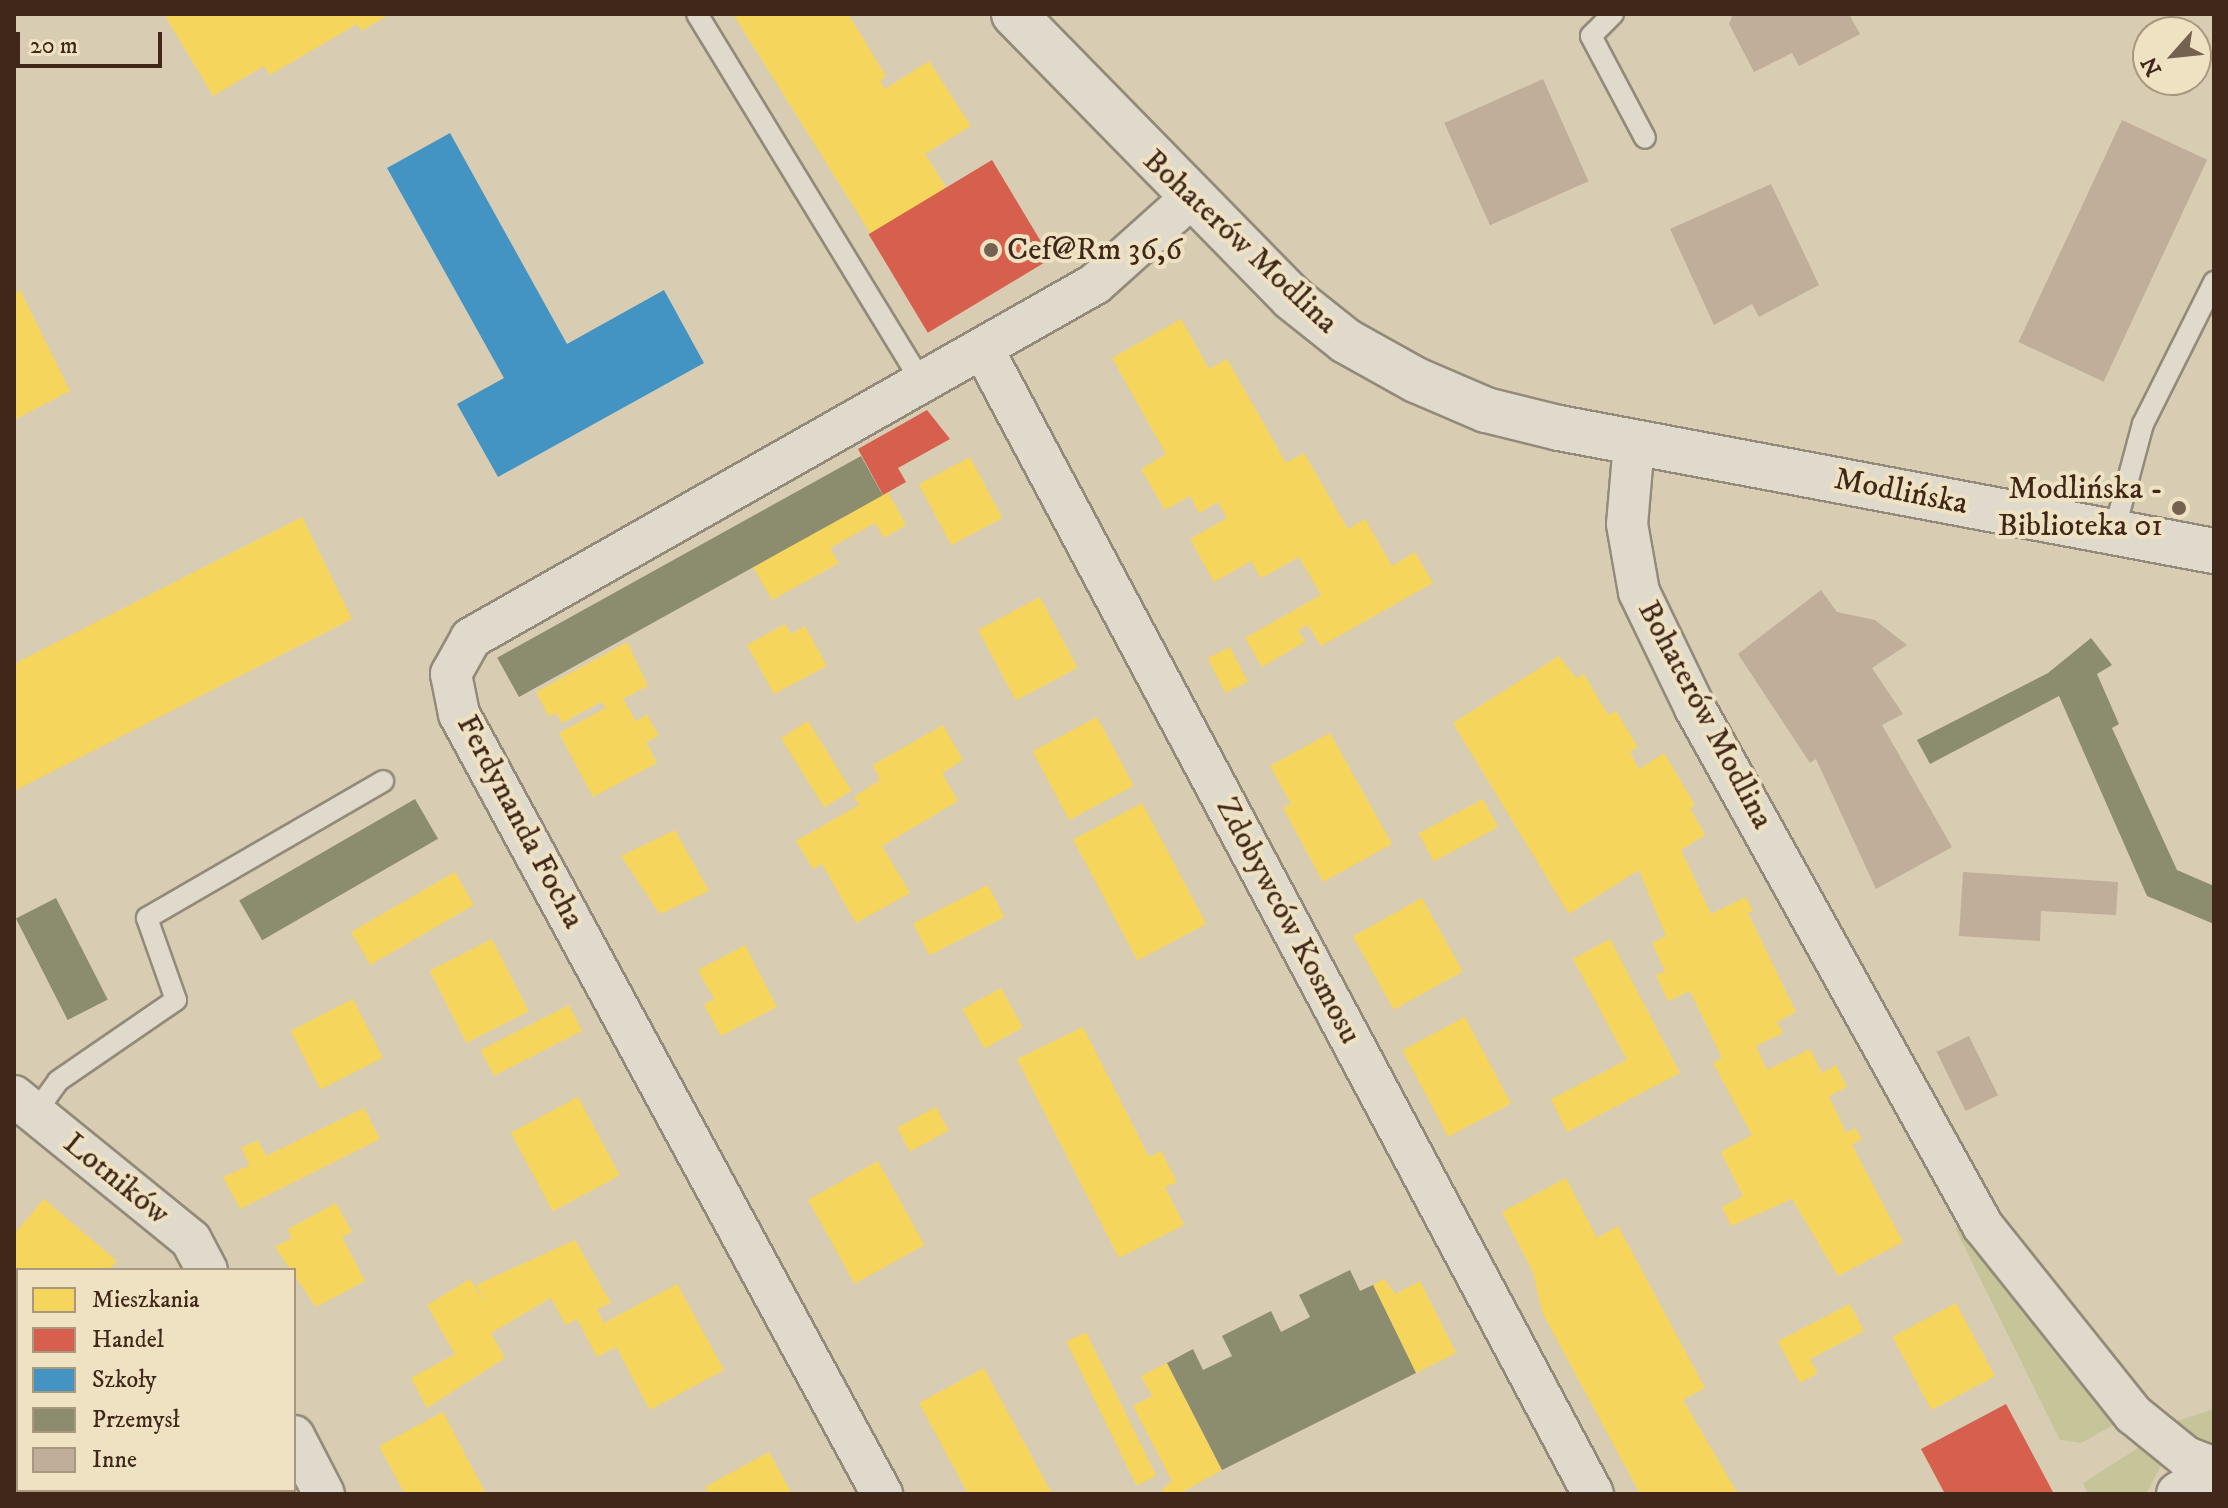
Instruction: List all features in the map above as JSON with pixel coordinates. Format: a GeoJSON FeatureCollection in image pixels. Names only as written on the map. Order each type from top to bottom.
{"type":"FeatureCollection","features":[{"type":"Feature","properties":{"kind":"main road","name":"Bohaterów Modlina"},"geometry":{"type":"LineString","coordinates":[[1014,14],[1292,298],[1346,341],[1416,380],[1486,410],[1634,443]]}},
{"type":"Feature","properties":{"kind":"main road","name":"Modlińska"},"geometry":{"type":"LineString","coordinates":[[1634,443],[2214,551]]}},
{"type":"Feature","properties":{"kind":"main road"},"geometry":{"type":"LineString","coordinates":[[2179,1494],[2214,1471]]}},
{"type":"Feature","properties":{"kind":"street","name":"Ferdynanda Focha"},"geometry":{"type":"LineString","coordinates":[[882,1494],[459,714],[451,674],[471,638],[1095,284],[1191,198]]}},
{"type":"Feature","properties":{"kind":"street","name":"Zdobywców Kosmosu"},"geometry":{"type":"LineString","coordinates":[[983,349],[1593,1494]]}},
{"type":"Feature","properties":{"kind":"street","name":"Bohaterów Modlina"},"geometry":{"type":"LineString","coordinates":[[1634,443],[1627,524],[1639,592],[1695,708],[1983,1226],[2133,1414],[2186,1457],[2214,1471]]}},
{"type":"Feature","properties":{"kind":"street","name":"Lotników"},"geometry":{"type":"LineString","coordinates":[[24,1105],[191,1240],[206,1268]]}},
{"type":"Feature","properties":{"kind":"street"},"geometry":{"type":"LineString","coordinates":[[296,1440],[324,1494]]}},
{"type":"Feature","properties":{"kind":"lane"},"geometry":{"type":"LineString","coordinates":[[697,14],[922,383]]}},
{"type":"Feature","properties":{"kind":"lane"},"geometry":{"type":"LineString","coordinates":[[1613,14],[1591,36],[1645,138]]}},
{"type":"Feature","properties":{"kind":"lane"},"geometry":{"type":"LineString","coordinates":[[2114,532],[2143,424],[2214,282]]}},
{"type":"Feature","properties":{"kind":"lane"},"geometry":{"type":"LineString","coordinates":[[24,1105],[176,1000],[147,918],[383,781]]}},
{"type":"Feature","properties":{"kind":"shaded area"},"geometry":{"type":"Polygon","coordinates":[[[1966,1221],[2121,1421],[2081,1443],[2060,1440],[1955,1228],[1966,1221]]]}},
{"type":"Feature","properties":{"kind":"shaded area"},"geometry":{"type":"Polygon","coordinates":[[[2214,1409],[2214,1445],[2196,1442],[2174,1422],[2214,1409]]]}},
{"type":"Feature","properties":{"kind":"shaded area"},"geometry":{"type":"Polygon","coordinates":[[[2143,1445],[2161,1466],[2146,1494],[2088,1494],[2083,1483],[2143,1445]]]}},
{"type":"Feature","properties":{"kind":"building: Mieszkania"},"geometry":{"type":"Polygon","coordinates":[[[164,14],[390,14],[361,31],[357,24],[270,75],[264,66],[213,96],[164,14]]]}},
{"type":"Feature","properties":{"kind":"building: Mieszkania"},"geometry":{"type":"Polygon","coordinates":[[[733,14],[848,14],[886,76],[880,81],[885,89],[929,61],[971,126],[925,154],[947,189],[872,236],[733,14]]]}},
{"type":"Feature","properties":{"kind":"building: Mieszkania"},"geometry":{"type":"Polygon","coordinates":[[[20,290],[70,391],[14,420],[14,293],[20,290]]]}},
{"type":"Feature","properties":{"kind":"building: Mieszkania"},"geometry":{"type":"Polygon","coordinates":[[[1181,319],[1209,369],[1227,359],[1286,463],[1304,453],[1348,529],[1365,519],[1392,566],[1415,552],[1433,583],[1321,646],[1308,625],[1298,630],[1305,642],[1262,667],[1245,638],[1321,595],[1299,557],[1261,578],[1251,561],[1214,582],[1190,539],[1227,518],[1218,502],[1199,513],[1190,496],[1165,510],[1141,469],[1166,454],[1112,358],[1181,319]]]}},
{"type":"Feature","properties":{"kind":"building: Mieszkania"},"geometry":{"type":"Polygon","coordinates":[[[970,457],[1002,518],[951,545],[919,484],[970,457]]]}},
{"type":"Feature","properties":{"kind":"building: Mieszkania"},"geometry":{"type":"Polygon","coordinates":[[[888,492],[906,525],[884,538],[875,523],[830,548],[839,563],[772,600],[753,567],[888,492]]]}},
{"type":"Feature","properties":{"kind":"building: Mieszkania"},"geometry":{"type":"Polygon","coordinates":[[[302,517],[352,619],[14,791],[14,664],[302,517]]]}},
{"type":"Feature","properties":{"kind":"building: Mieszkania"},"geometry":{"type":"Polygon","coordinates":[[[1040,597],[1078,668],[1016,700],[978,630],[1040,597]]]}},
{"type":"Feature","properties":{"kind":"building: Mieszkania"},"geometry":{"type":"Polygon","coordinates":[[[785,624],[791,634],[805,626],[827,666],[774,694],[747,645],[785,624]]]}},
{"type":"Feature","properties":{"kind":"building: Mieszkania"},"geometry":{"type":"Polygon","coordinates":[[[627,642],[648,686],[623,699],[636,721],[647,715],[659,736],[646,742],[657,763],[593,797],[559,733],[606,708],[601,702],[562,723],[556,713],[549,717],[536,692],[627,642]]]}},
{"type":"Feature","properties":{"kind":"building: Mieszkania"},"geometry":{"type":"Polygon","coordinates":[[[1230,647],[1248,682],[1225,693],[1208,658],[1230,647]]]}},
{"type":"Feature","properties":{"kind":"building: Mieszkania"},"geometry":{"type":"Polygon","coordinates":[[[1559,656],[1576,678],[1584,674],[1608,715],[1616,711],[1638,747],[1630,752],[1639,769],[1664,753],[1695,805],[1690,808],[1705,835],[1681,850],[1711,914],[1746,897],[1753,911],[1748,913],[1796,1012],[1777,1022],[1783,1033],[1756,1046],[1767,1070],[1810,1049],[1822,1073],[1836,1065],[1847,1087],[1829,1096],[1846,1133],[1855,1128],[1862,1139],[1852,1145],[1903,1242],[1838,1276],[1792,1199],[1731,1226],[1722,1207],[1743,1196],[1721,1152],[1752,1135],[1713,1063],[1722,1058],[1690,991],[1668,1001],[1656,975],[1665,971],[1652,943],[1666,936],[1639,870],[1569,914],[1453,723],[1559,656]]]}},
{"type":"Feature","properties":{"kind":"building: Mieszkania"},"geometry":{"type":"Polygon","coordinates":[[[1097,717],[1134,786],[1069,820],[1033,751],[1097,717]]]}},
{"type":"Feature","properties":{"kind":"building: Mieszkania"},"geometry":{"type":"Polygon","coordinates":[[[808,721],[851,791],[824,807],[781,738],[808,721]]]}},
{"type":"Feature","properties":{"kind":"building: Mieszkania"},"geometry":{"type":"Polygon","coordinates":[[[943,725],[963,760],[942,773],[958,801],[882,846],[910,893],[856,923],[822,864],[813,869],[796,841],[859,805],[854,797],[880,780],[873,765],[943,725]]]}},
{"type":"Feature","properties":{"kind":"building: Mieszkania"},"geometry":{"type":"Polygon","coordinates":[[[1330,733],[1392,844],[1323,882],[1283,808],[1291,804],[1270,766],[1330,733]]]}},
{"type":"Feature","properties":{"kind":"building: Mieszkania"},"geometry":{"type":"Polygon","coordinates":[[[1483,799],[1498,827],[1434,862],[1419,833],[1483,799]]]}},
{"type":"Feature","properties":{"kind":"building: Mieszkania"},"geometry":{"type":"Polygon","coordinates":[[[1142,803],[1206,924],[1137,961],[1073,840],[1142,803]]]}},
{"type":"Feature","properties":{"kind":"building: Mieszkania"},"geometry":{"type":"Polygon","coordinates":[[[675,830],[709,891],[660,914],[621,856],[675,830]]]}},
{"type":"Feature","properties":{"kind":"building: Mieszkania"},"geometry":{"type":"Polygon","coordinates":[[[455,872],[474,905],[370,965],[351,932],[455,872]]]}},
{"type":"Feature","properties":{"kind":"building: Mieszkania"},"geometry":{"type":"Polygon","coordinates":[[[988,885],[1004,917],[929,955],[913,923],[988,885]]]}},
{"type":"Feature","properties":{"kind":"building: Mieszkania"},"geometry":{"type":"Polygon","coordinates":[[[1422,898],[1463,971],[1394,1010],[1353,936],[1422,898]]]}},
{"type":"Feature","properties":{"kind":"building: Mieszkania"},"geometry":{"type":"Polygon","coordinates":[[[492,939],[529,1011],[466,1043],[430,971],[492,939]]]}},
{"type":"Feature","properties":{"kind":"building: Mieszkania"},"geometry":{"type":"Polygon","coordinates":[[[1610,939],[1680,1073],[1567,1132],[1551,1099],[1627,1060],[1573,959],[1610,939]]]}},
{"type":"Feature","properties":{"kind":"building: Mieszkania"},"geometry":{"type":"Polygon","coordinates":[[[745,945],[777,1007],[721,1036],[704,1005],[714,999],[698,970],[745,945]]]}},
{"type":"Feature","properties":{"kind":"building: Mieszkania"},"geometry":{"type":"Polygon","coordinates":[[[1001,988],[1023,1027],[984,1049],[963,1009],[1001,988]]]}},
{"type":"Feature","properties":{"kind":"building: Mieszkania"},"geometry":{"type":"Polygon","coordinates":[[[353,999],[383,1058],[321,1090],[291,1031],[353,999]]]}},
{"type":"Feature","properties":{"kind":"building: Mieszkania"},"geometry":{"type":"Polygon","coordinates":[[[569,1005],[582,1031],[494,1076],[481,1050],[569,1005]]]}},
{"type":"Feature","properties":{"kind":"building: Mieszkania"},"geometry":{"type":"Polygon","coordinates":[[[1465,1017],[1511,1104],[1448,1137],[1402,1050],[1465,1017]]]}},
{"type":"Feature","properties":{"kind":"building: Mieszkania"},"geometry":{"type":"Polygon","coordinates":[[[1083,1027],[1149,1157],[1161,1151],[1177,1182],[1165,1187],[1184,1225],[1119,1258],[1017,1059],[1083,1027]]]}},
{"type":"Feature","properties":{"kind":"building: Mieszkania"},"geometry":{"type":"Polygon","coordinates":[[[578,1097],[620,1176],[553,1211],[511,1133],[578,1097]]]}},
{"type":"Feature","properties":{"kind":"building: Mieszkania"},"geometry":{"type":"Polygon","coordinates":[[[936,1107],[949,1131],[910,1151],[897,1128],[936,1107]]]}},
{"type":"Feature","properties":{"kind":"building: Mieszkania"},"geometry":{"type":"Polygon","coordinates":[[[364,1108],[380,1139],[240,1209],[223,1177],[250,1165],[241,1148],[258,1140],[266,1156],[364,1108]]]}},
{"type":"Feature","properties":{"kind":"building: Mieszkania"},"geometry":{"type":"Polygon","coordinates":[[[878,1161],[925,1245],[855,1284],[808,1200],[878,1161]]]}},
{"type":"Feature","properties":{"kind":"building: Mieszkania"},"geometry":{"type":"Polygon","coordinates":[[[1566,1178],[1597,1238],[1618,1226],[1705,1388],[1683,1400],[1738,1494],[1640,1494],[1542,1312],[1533,1272],[1502,1212],[1566,1178]]]}},
{"type":"Feature","properties":{"kind":"building: Mieszkania"},"geometry":{"type":"Polygon","coordinates":[[[44,1199],[117,1261],[111,1268],[16,1268],[14,1280],[14,1234],[44,1199]]]}},
{"type":"Feature","properties":{"kind":"building: Mieszkania"},"geometry":{"type":"Polygon","coordinates":[[[336,1203],[352,1232],[342,1237],[365,1281],[316,1307],[296,1278],[296,1268],[289,1268],[275,1247],[292,1238],[288,1229],[336,1203]]]}},
{"type":"Feature","properties":{"kind":"building: Mieszkania"},"geometry":{"type":"Polygon","coordinates":[[[575,1240],[611,1303],[597,1309],[604,1323],[677,1284],[724,1370],[650,1410],[616,1347],[597,1357],[577,1319],[566,1325],[551,1298],[491,1333],[505,1358],[427,1408],[411,1378],[455,1354],[427,1305],[470,1279],[487,1306],[476,1285],[575,1240]]]}},
{"type":"Feature","properties":{"kind":"building: Mieszkania"},"geometry":{"type":"Polygon","coordinates":[[[1384,1279],[1395,1294],[1420,1281],[1456,1353],[1416,1373],[1373,1285],[1384,1279]]]}},
{"type":"Feature","properties":{"kind":"building: Mieszkania"},"geometry":{"type":"Polygon","coordinates":[[[1956,1303],[1995,1376],[1931,1410],[1892,1337],[1956,1303]]]}},
{"type":"Feature","properties":{"kind":"building: Mieszkania"},"geometry":{"type":"Polygon","coordinates":[[[1850,1304],[1864,1331],[1810,1359],[1818,1373],[1800,1383],[1778,1341],[1850,1304]]]}},
{"type":"Feature","properties":{"kind":"building: Mieszkania"},"geometry":{"type":"Polygon","coordinates":[[[1086,1332],[1156,1476],[1136,1485],[1066,1342],[1086,1332]]]}},
{"type":"Feature","properties":{"kind":"building: Mieszkania"},"geometry":{"type":"Polygon","coordinates":[[[1167,1363],[1222,1470],[1179,1494],[1158,1494],[1172,1481],[1133,1406],[1152,1396],[1141,1376],[1167,1363]]]}},
{"type":"Feature","properties":{"kind":"building: Mieszkania"},"geometry":{"type":"Polygon","coordinates":[[[984,1368],[1052,1494],[968,1494],[919,1403],[984,1368]]]}},
{"type":"Feature","properties":{"kind":"building: Mieszkania"},"geometry":{"type":"Polygon","coordinates":[[[443,1412],[486,1494],[405,1494],[379,1446],[443,1412]]]}},
{"type":"Feature","properties":{"kind":"building: Mieszkania"},"geometry":{"type":"Polygon","coordinates":[[[14,1449],[16,1492],[39,1494],[14,1494],[14,1449]]]}},
{"type":"Feature","properties":{"kind":"building: Mieszkania"},"geometry":{"type":"Polygon","coordinates":[[[769,1452],[792,1494],[709,1494],[705,1487],[769,1452]]]}},
{"type":"Feature","properties":{"kind":"building: Handel"},"geometry":{"type":"Polygon","coordinates":[[[992,160],[1051,259],[928,333],[869,234],[992,160]]]}},
{"type":"Feature","properties":{"kind":"building: Handel"},"geometry":{"type":"Polygon","coordinates":[[[927,410],[950,439],[898,468],[906,482],[883,495],[858,449],[927,410]]]}},
{"type":"Feature","properties":{"kind":"building: Handel"},"geometry":{"type":"Polygon","coordinates":[[[2006,1404],[2054,1494],[1945,1494],[1921,1449],[2006,1404]]]}},
{"type":"Feature","properties":{"kind":"building: Szkoły"},"geometry":{"type":"Polygon","coordinates":[[[450,133],[567,344],[664,290],[704,363],[498,477],[457,404],[504,378],[387,168],[450,133]]]}},
{"type":"Feature","properties":{"kind":"building: Przemysł"},"geometry":{"type":"Polygon","coordinates":[[[861,456],[883,495],[519,697],[497,658],[861,456]]]}},
{"type":"Feature","properties":{"kind":"building: Przemysł"},"geometry":{"type":"Polygon","coordinates":[[[2091,638],[2112,665],[2097,674],[2119,724],[2112,728],[2177,870],[2214,886],[2214,924],[2147,896],[2059,696],[1930,764],[1917,740],[2048,673],[2091,638]]]}},
{"type":"Feature","properties":{"kind":"building: Przemysł"},"geometry":{"type":"Polygon","coordinates":[[[415,799],[438,839],[262,940],[239,900],[415,799]]]}},
{"type":"Feature","properties":{"kind":"building: Przemysł"},"geometry":{"type":"Polygon","coordinates":[[[56,898],[108,1000],[68,1020],[16,918],[56,898]]]}},
{"type":"Feature","properties":{"kind":"building: Przemysł"},"geometry":{"type":"Polygon","coordinates":[[[1350,1270],[1360,1291],[1373,1285],[1416,1373],[1222,1470],[1167,1363],[1193,1349],[1203,1370],[1232,1356],[1222,1336],[1271,1311],[1281,1332],[1310,1317],[1299,1295],[1350,1270]]]}},
{"type":"Feature","properties":{"kind":"building: Inne"},"geometry":{"type":"Polygon","coordinates":[[[1733,14],[1849,14],[1860,34],[1799,66],[1792,53],[1754,72],[1729,24],[1733,14]]]}},
{"type":"Feature","properties":{"kind":"building: Inne"},"geometry":{"type":"Polygon","coordinates":[[[1543,79],[1589,181],[1490,225],[1444,123],[1543,79]]]}},
{"type":"Feature","properties":{"kind":"building: Inne"},"geometry":{"type":"Polygon","coordinates":[[[2122,120],[2207,160],[2104,382],[2018,342],[2122,120]]]}},
{"type":"Feature","properties":{"kind":"building: Inne"},"geometry":{"type":"Polygon","coordinates":[[[1771,184],[1819,285],[1759,317],[1752,304],[1714,325],[1670,229],[1771,184]]]}},
{"type":"Feature","properties":{"kind":"building: Inne"},"geometry":{"type":"Polygon","coordinates":[[[1821,590],[1837,612],[1875,620],[1907,645],[1872,668],[1903,714],[1882,725],[1952,847],[1876,889],[1816,759],[1810,763],[1738,654],[1821,590]]]}},
{"type":"Feature","properties":{"kind":"building: Inne"},"geometry":{"type":"Polygon","coordinates":[[[1963,872],[2118,882],[2116,915],[2041,911],[2040,941],[1959,936],[1963,872]]]}},
{"type":"Feature","properties":{"kind":"building: Inne"},"geometry":{"type":"Polygon","coordinates":[[[1969,1036],[1998,1095],[1966,1111],[1937,1052],[1969,1036]]]}},
{"type":"Feature","properties":{"kind":"place","name":"Cef@Rm 36,6"},"geometry":{"type":"Point","coordinates":[991,250]}},
{"type":"Feature","properties":{"kind":"place","name":"Modlińska - Biblioteka 01"},"geometry":{"type":"Point","coordinates":[2179,508]}}]}
